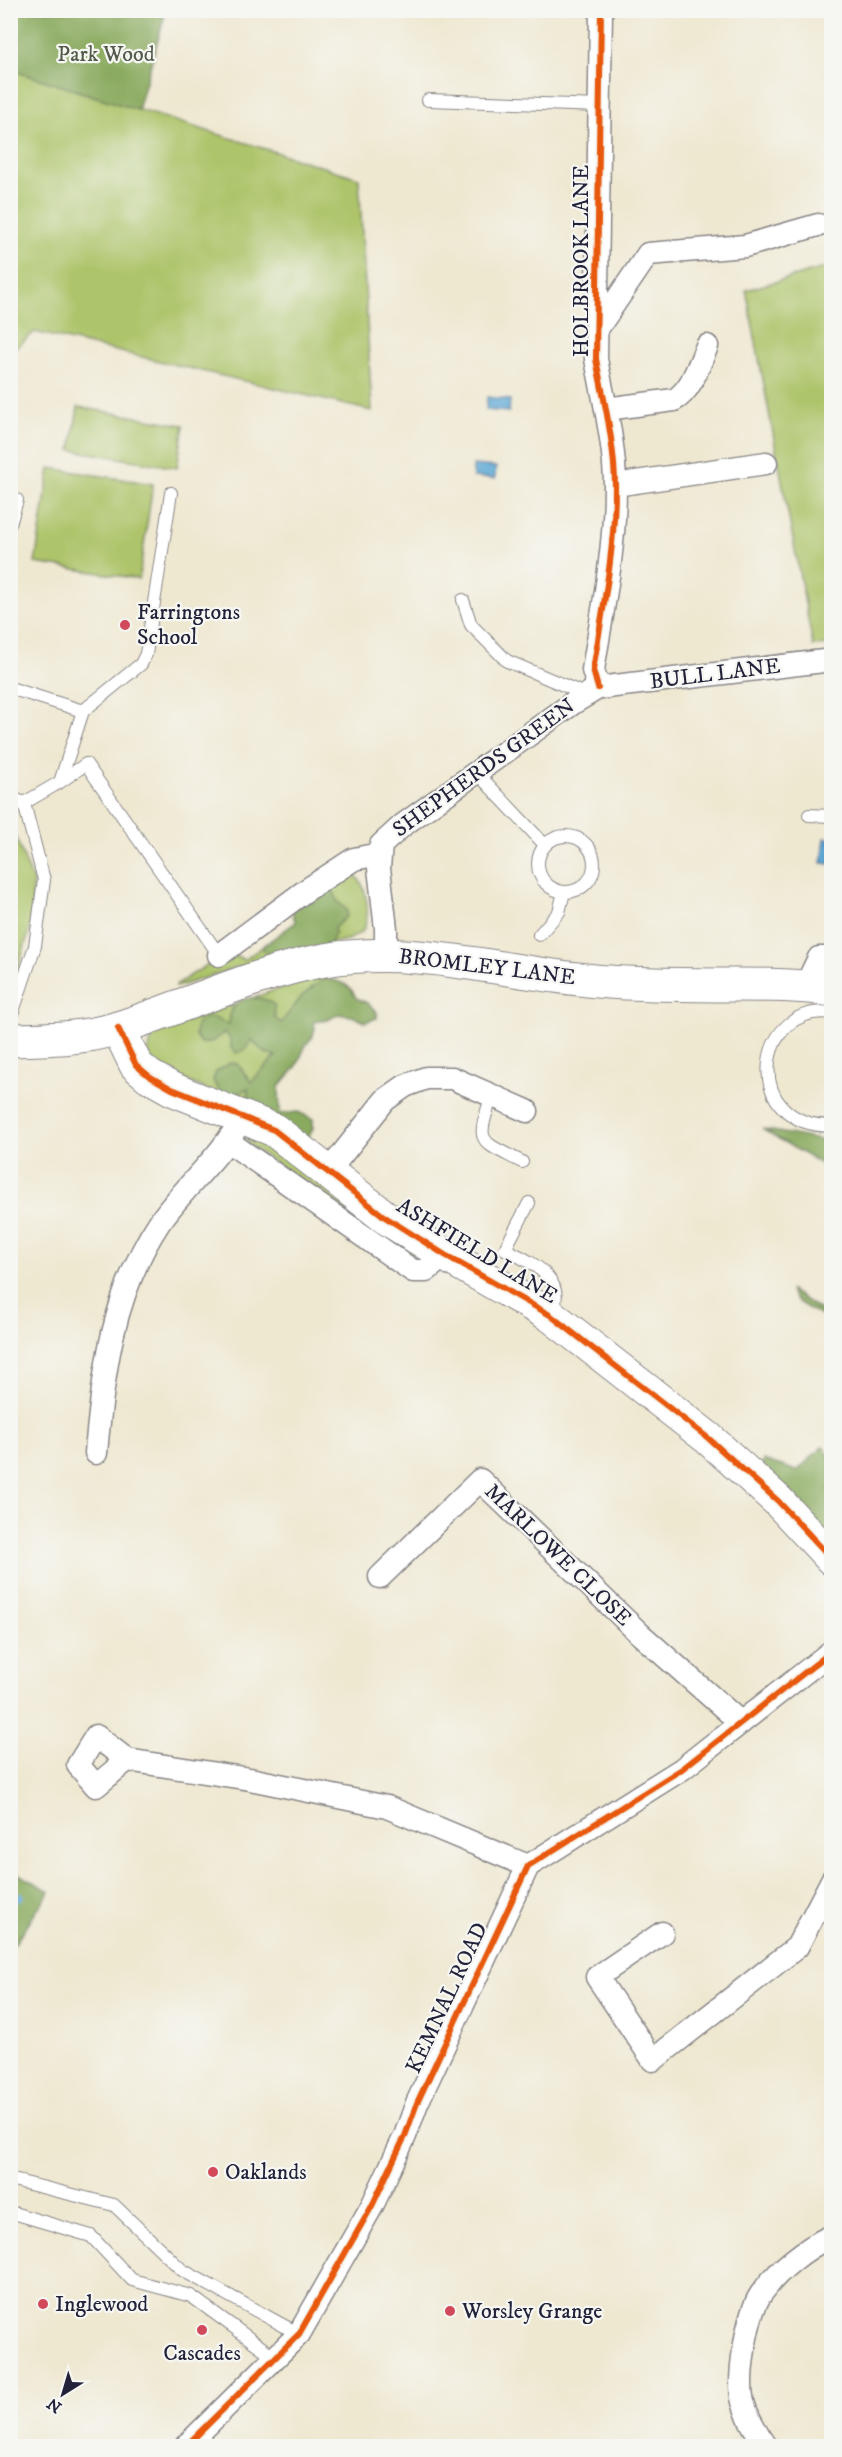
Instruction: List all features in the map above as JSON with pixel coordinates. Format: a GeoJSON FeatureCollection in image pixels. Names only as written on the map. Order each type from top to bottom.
{"type":"FeatureCollection","features":[{"type":"Feature","properties":{"kind":"street","name":"HOLBROOK LANE"},"geometry":{"type":"LineString","coordinates":[[592,691],[593,670],[613,546],[615,485],[606,409],[596,359],[601,10]]}},
{"type":"Feature","properties":{"kind":"street"},"geometry":{"type":"LineString","coordinates":[[597,329],[648,254],[745,246],[818,225]]}},
{"type":"Feature","properties":{"kind":"street"},"geometry":{"type":"LineString","coordinates":[[606,409],[674,400],[679,397],[687,389],[707,346]]}},
{"type":"Feature","properties":{"kind":"street"},"geometry":{"type":"LineString","coordinates":[[615,485],[766,463]]}},
{"type":"Feature","properties":{"kind":"street","name":"BULL LANE"},"geometry":{"type":"LineString","coordinates":[[592,691],[831,660]]}},
{"type":"Feature","properties":{"kind":"street","name":"SHEPHERDS GREEN"},"geometry":{"type":"LineString","coordinates":[[386,955],[387,929],[379,854],[381,845],[387,838],[477,772],[592,691]]}},
{"type":"Feature","properties":{"kind":"street","name":"SHEPHERDS GREEN"},"geometry":{"type":"LineString","coordinates":[[219,955],[305,891],[354,859],[379,854]]}},
{"type":"Feature","properties":{"kind":"street","name":"BROMLEY LANE"},"geometry":{"type":"LineString","coordinates":[[10,1040],[82,1036],[118,1028],[236,985],[296,967],[351,957],[386,955],[445,959],[494,968],[608,982],[819,988]]}},
{"type":"Feature","properties":{"kind":"street"},"geometry":{"type":"LineString","coordinates":[[819,988],[819,958],[831,958]]}},
{"type":"Feature","properties":{"kind":"street","name":"ASHFIELD LANE"},"geometry":{"type":"LineString","coordinates":[[118,1028],[136,1065],[149,1076],[236,1129],[413,1271],[426,1271],[445,1256]]}},
{"type":"Feature","properties":{"kind":"street"},"geometry":{"type":"LineString","coordinates":[[328,1172],[386,1100],[405,1086],[426,1078],[453,1078],[527,1111]]}},
{"type":"Feature","properties":{"kind":"street"},"geometry":{"type":"LineString","coordinates":[[96,1453],[104,1372],[117,1312],[135,1270],[159,1224],[236,1129]]}},
{"type":"Feature","properties":{"kind":"street","name":"ASHFIELD LANE"},"geometry":{"type":"LineString","coordinates":[[236,1129],[274,1130],[386,1217],[445,1256],[550,1316],[708,1438],[778,1501],[831,1559]]}},
{"type":"Feature","properties":{"kind":"street","name":"MARLOWE CLOSE"},"geometry":{"type":"LineString","coordinates":[[380,1577],[480,1480],[640,1634],[741,1723]]}},
{"type":"Feature","properties":{"kind":"street"},"geometry":{"type":"LineString","coordinates":[[127,1760],[250,1779],[387,1807],[528,1866],[682,1769],[831,1652]]}},
{"type":"Feature","properties":{"kind":"street","name":"KEMNAL ROAD"},"geometry":{"type":"LineString","coordinates":[[199,2442],[299,2334],[372,2206],[405,2136],[417,2103],[528,1866]]}},
{"type":"Feature","properties":{"kind":"street"},"geometry":{"type":"LineString","coordinates":[[662,1933],[597,1977],[653,2060],[797,1947],[831,1880]]}},
{"type":"Feature","properties":{"kind":"street"},"geometry":{"type":"LineString","coordinates":[[766,2446],[752,2426],[742,2399],[743,2358],[748,2321],[761,2295],[784,2269],[819,2242],[831,2236]]}},
{"type":"Feature","properties":{"kind":"lane"},"geometry":{"type":"LineString","coordinates":[[428,100],[600,106]]}},
{"type":"Feature","properties":{"kind":"lane"},"geometry":{"type":"LineString","coordinates":[[60,782],[83,711],[141,664],[146,654],[171,493]]}},
{"type":"Feature","properties":{"kind":"lane"},"geometry":{"type":"LineString","coordinates":[[10,524],[17,500]]}},
{"type":"Feature","properties":{"kind":"lane"},"geometry":{"type":"LineString","coordinates":[[463,600],[471,625],[507,662],[592,691]]}},
{"type":"Feature","properties":{"kind":"lane"},"geometry":{"type":"LineString","coordinates":[[10,688],[83,711]]}},
{"type":"Feature","properties":{"kind":"lane"},"geometry":{"type":"LineString","coordinates":[[24,803],[86,764],[219,955]]}},
{"type":"Feature","properties":{"kind":"lane"},"geometry":{"type":"LineString","coordinates":[[477,772],[545,845]]}},
{"type":"Feature","properties":{"kind":"lane"},"geometry":{"type":"LineString","coordinates":[[10,797],[24,803]]}},
{"type":"Feature","properties":{"kind":"lane"},"geometry":{"type":"LineString","coordinates":[[10,1020],[36,946],[44,880],[24,803]]}},
{"type":"Feature","properties":{"kind":"lane"},"geometry":{"type":"LineString","coordinates":[[809,815],[831,816]]}},
{"type":"Feature","properties":{"kind":"lane"},"geometry":{"type":"LineString","coordinates":[[561,836],[578,839],[591,851],[594,859],[591,876],[578,889],[564,892],[550,887],[539,872],[538,862],[545,845],[561,836]]}},
{"type":"Feature","properties":{"kind":"lane"},"geometry":{"type":"LineString","coordinates":[[539,935],[559,912],[564,892]]}},
{"type":"Feature","properties":{"kind":"lane"},"geometry":{"type":"LineString","coordinates":[[831,1013],[824,1012],[806,1016],[789,1024],[777,1038],[769,1054],[767,1073],[771,1090],[781,1107],[796,1120],[814,1126],[831,1126]]}},
{"type":"Feature","properties":{"kind":"lane"},"geometry":{"type":"LineString","coordinates":[[492,1095],[481,1128],[482,1138],[487,1144],[522,1162]]}},
{"type":"Feature","properties":{"kind":"lane"},"geometry":{"type":"LineString","coordinates":[[530,1203],[505,1249],[533,1263],[550,1280],[557,1299],[550,1316]]}},
{"type":"Feature","properties":{"kind":"lane"},"geometry":{"type":"LineString","coordinates":[[13,2180],[114,2205],[182,2270],[299,2334]]}},
{"type":"Feature","properties":{"kind":"lane"},"geometry":{"type":"LineString","coordinates":[[10,2212],[91,2236],[132,2280],[191,2296],[276,2358]]}},
{"type":"Feature","properties":{"kind":"green space","name":"Park Wood"},"geometry":{"type":"Polygon","coordinates":[[[10,11],[166,11],[138,110],[11,70],[10,11]]]}},
{"type":"Feature","properties":{"kind":"green space"},"geometry":{"type":"Polygon","coordinates":[[[11,70],[359,178],[372,411],[35,332],[14,349],[11,377],[11,70]]]}},
{"type":"Feature","properties":{"kind":"green space"},"geometry":{"type":"Polygon","coordinates":[[[831,266],[832,645],[813,646],[746,290],[831,266]]]}},
{"type":"Feature","properties":{"kind":"green space"},"geometry":{"type":"Polygon","coordinates":[[[78,407],[184,425],[177,468],[71,450],[78,407]]]}},
{"type":"Feature","properties":{"kind":"green space"},"geometry":{"type":"Polygon","coordinates":[[[50,468],[153,484],[139,579],[35,563],[50,468]]]}},
{"type":"Feature","properties":{"kind":"green space"},"geometry":{"type":"Polygon","coordinates":[[[11,831],[33,881],[31,926],[11,990],[11,831]]]}},
{"type":"Feature","properties":{"kind":"green space"},"geometry":{"type":"Polygon","coordinates":[[[350,871],[361,883],[366,900],[367,917],[362,932],[350,939],[235,968],[176,987],[177,984],[210,963],[213,966],[232,953],[244,960],[296,922],[293,916],[350,871]]]}},
{"type":"Feature","properties":{"kind":"green space"},"geometry":{"type":"Polygon","coordinates":[[[325,887],[333,890],[338,902],[347,910],[347,916],[334,928],[335,933],[331,944],[270,959],[262,947],[296,922],[292,911],[325,887]]]}},
{"type":"Feature","properties":{"kind":"green space"},"geometry":{"type":"Polygon","coordinates":[[[329,975],[270,1087],[275,1119],[156,1068],[148,1052],[152,1037],[161,1030],[275,990],[329,975]]]}},
{"type":"Feature","properties":{"kind":"green space"},"geometry":{"type":"Polygon","coordinates":[[[323,979],[338,981],[347,986],[356,998],[367,1003],[377,1012],[377,1018],[365,1022],[352,1016],[338,1014],[328,1020],[313,1022],[315,1027],[313,1036],[306,1045],[296,1067],[279,1087],[280,1114],[298,1112],[313,1119],[313,1128],[309,1136],[303,1138],[261,1112],[248,1098],[248,1088],[235,1096],[219,1090],[213,1080],[216,1072],[230,1063],[238,1064],[251,1082],[276,1056],[265,1053],[251,1040],[245,1049],[236,1053],[231,1048],[230,1039],[225,1032],[210,1043],[200,1043],[195,1035],[197,1023],[202,1019],[210,1017],[229,1024],[230,1012],[235,1004],[252,998],[264,999],[274,1005],[275,1018],[281,1023],[302,996],[323,979]]]}},
{"type":"Feature","properties":{"kind":"green space"},"geometry":{"type":"Polygon","coordinates":[[[762,1129],[831,1142],[831,1170],[762,1129]]]}},
{"type":"Feature","properties":{"kind":"green space"},"geometry":{"type":"Polygon","coordinates":[[[250,1130],[423,1259],[420,1263],[249,1145],[246,1139],[250,1130]]]}},
{"type":"Feature","properties":{"kind":"green space"},"geometry":{"type":"Polygon","coordinates":[[[790,1290],[831,1317],[831,1322],[796,1301],[790,1290]]]}},
{"type":"Feature","properties":{"kind":"green space"},"geometry":{"type":"Polygon","coordinates":[[[823,1446],[831,1458],[831,1547],[761,1472],[763,1460],[797,1471],[823,1446]]]}},
{"type":"Feature","properties":{"kind":"green space"},"geometry":{"type":"Polygon","coordinates":[[[11,1870],[50,1891],[11,1949],[11,1870]]]}},
{"type":"Feature","properties":{"kind":"water"},"geometry":{"type":"Polygon","coordinates":[[[487,397],[510,400],[509,412],[486,410],[487,397]]]}},
{"type":"Feature","properties":{"kind":"water"},"geometry":{"type":"Polygon","coordinates":[[[473,465],[496,467],[495,479],[473,477],[473,465]]]}},
{"type":"Feature","properties":{"kind":"water"},"geometry":{"type":"Polygon","coordinates":[[[825,838],[831,839],[831,864],[822,863],[825,838]]]}},
{"type":"Feature","properties":{"kind":"waterway"},"geometry":{"type":"LineString","coordinates":[[10,1904],[21,1896]]}},
{"type":"Feature","properties":{"kind":"cycle path"},"geometry":{"type":"LineString","coordinates":[[598,688],[593,670],[611,556],[615,487],[611,439],[596,359],[601,10]]}},
{"type":"Feature","properties":{"kind":"cycle path"},"geometry":{"type":"LineString","coordinates":[[118,1028],[136,1065],[149,1076],[172,1089],[274,1130],[385,1217],[445,1255],[550,1315],[708,1438],[778,1501],[832,1559]]}},
{"type":"Feature","properties":{"kind":"cycle path"},"geometry":{"type":"LineString","coordinates":[[186,2446],[299,2334],[372,2206],[405,2136],[417,2103],[528,1866],[682,1769],[832,1651]]}},
{"type":"Feature","properties":{"kind":"place","name":"Farringtons School"},"geometry":{"type":"Point","coordinates":[125,625]}},
{"type":"Feature","properties":{"kind":"place","name":"Oaklands"},"geometry":{"type":"Point","coordinates":[213,2172]}},
{"type":"Feature","properties":{"kind":"place","name":"Inglewood"},"geometry":{"type":"Point","coordinates":[43,2304]}},
{"type":"Feature","properties":{"kind":"place","name":"Worsley Grange"},"geometry":{"type":"Point","coordinates":[450,2311]}},
{"type":"Feature","properties":{"kind":"place","name":"Cascades"},"geometry":{"type":"Point","coordinates":[202,2330]}}]}
